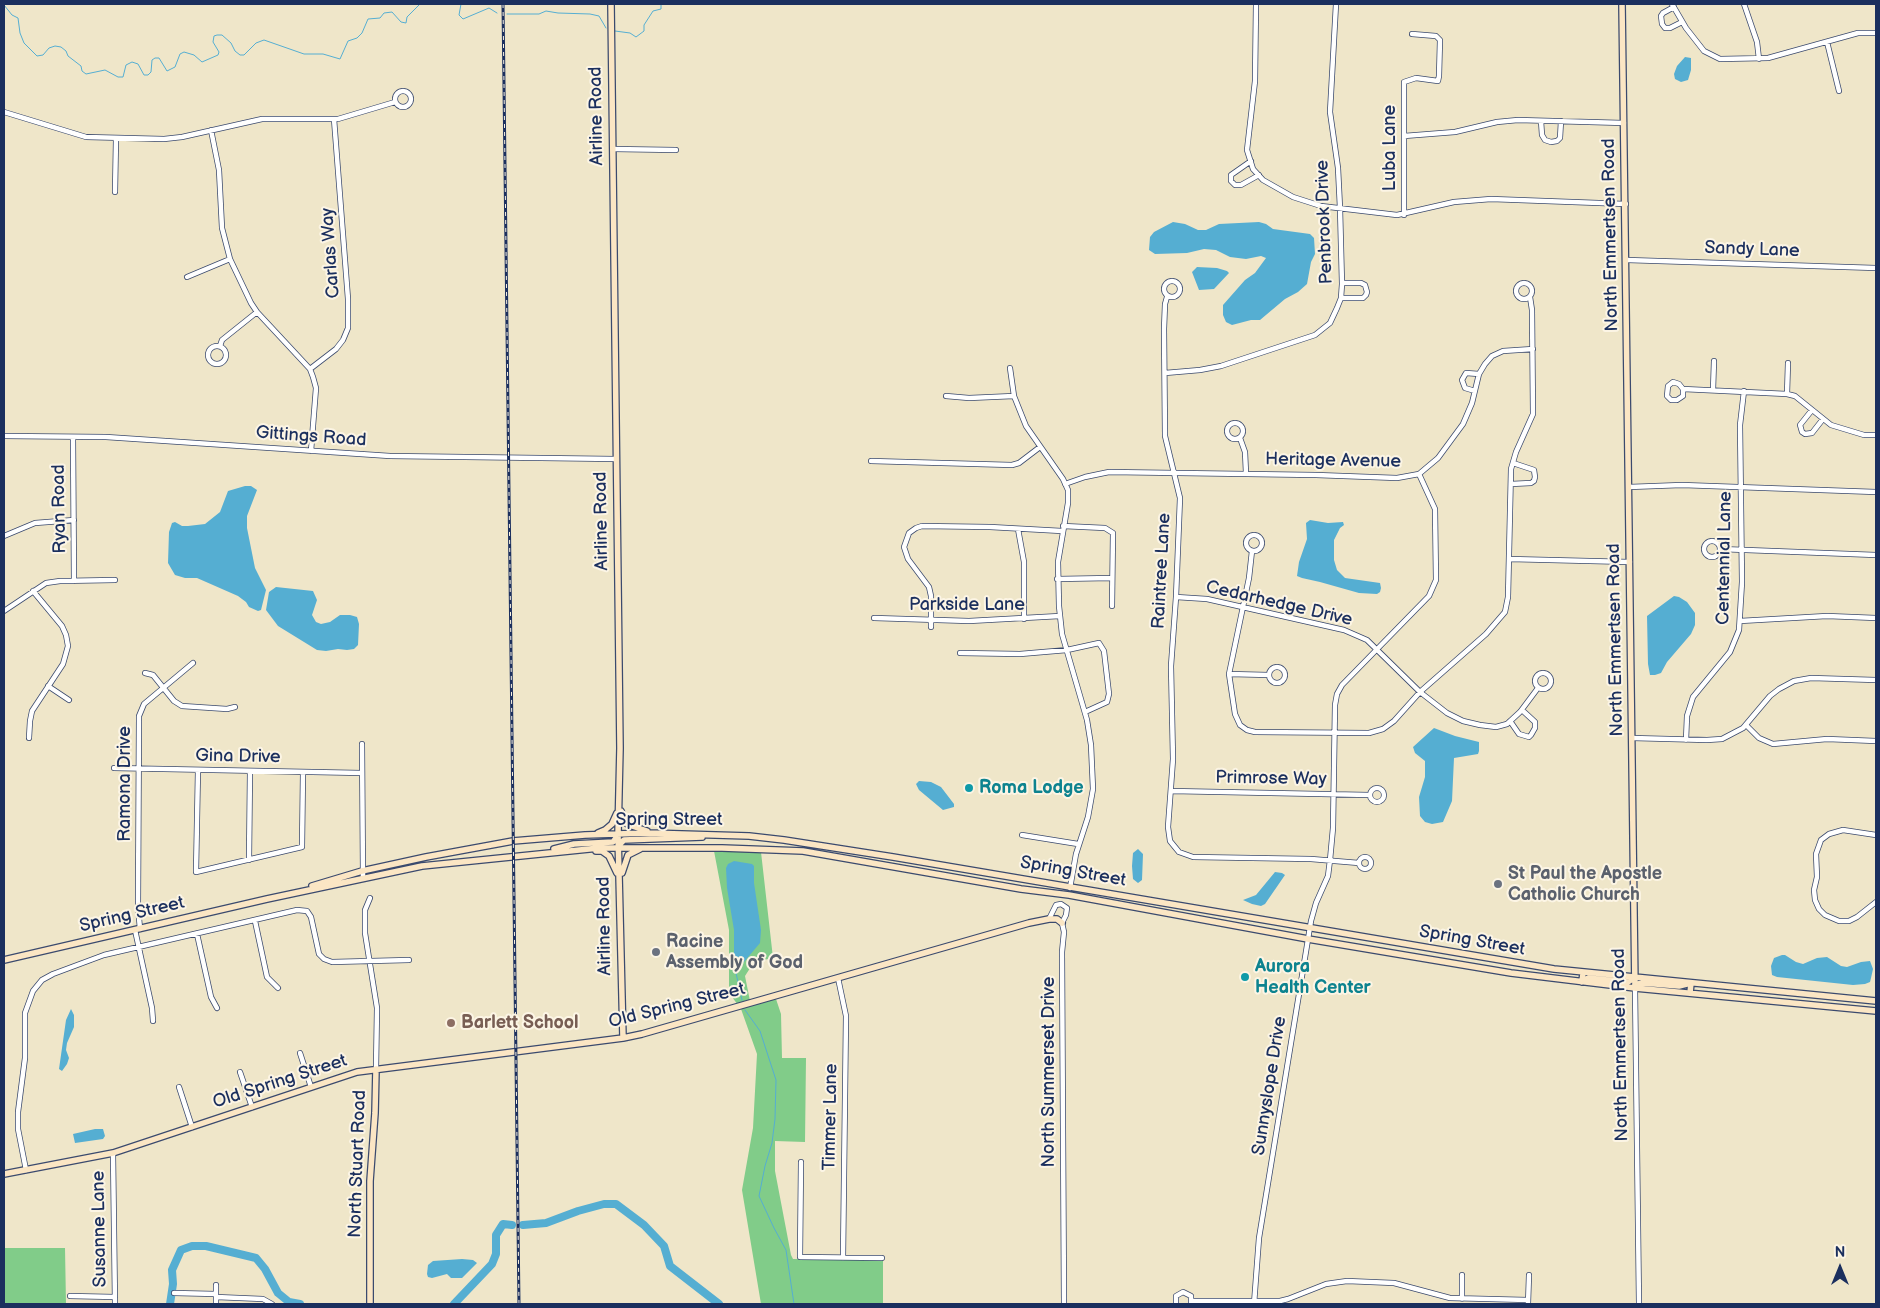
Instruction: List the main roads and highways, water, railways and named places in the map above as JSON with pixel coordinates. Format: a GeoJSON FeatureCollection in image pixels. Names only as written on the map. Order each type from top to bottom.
{"type":"FeatureCollection","features":[{"type":"Feature","properties":{"kind":"main road","name":"Airline Road"},"geometry":{"type":"LineString","coordinates":[[611,4],[618,834],[622,1038]]}},
{"type":"Feature","properties":{"kind":"main road","name":"North Emmertsen Road"},"geometry":{"type":"LineString","coordinates":[[1622,4],[1627,260],[1635,988]]}},
{"type":"Feature","properties":{"kind":"main road"},"geometry":{"type":"LineString","coordinates":[[619,806],[623,818],[629,825],[638,829],[662,833]]}},
{"type":"Feature","properties":{"kind":"main road"},"geometry":{"type":"LineString","coordinates":[[589,835],[608,828],[614,820],[619,806]]}},
{"type":"Feature","properties":{"kind":"main road"},"geometry":{"type":"LineString","coordinates":[[538,853],[566,846],[613,842],[618,834]]}},
{"type":"Feature","properties":{"kind":"main road","name":"Spring Street"},"geometry":{"type":"LineString","coordinates":[[267,899],[362,871],[513,841],[618,834],[730,835],[821,845],[1465,955],[1583,973],[1876,1001]]}},
{"type":"Feature","properties":{"kind":"main road"},"geometry":{"type":"LineString","coordinates":[[619,847],[620,842],[624,840],[669,840],[730,835]]}},
{"type":"Feature","properties":{"kind":"main road","name":"Spring Street"},"geometry":{"type":"LineString","coordinates":[[4,960],[267,899],[422,866],[538,853],[619,847],[803,851],[1021,889],[1069,895],[1512,974],[1876,1011]]}},
{"type":"Feature","properties":{"kind":"main road"},"geometry":{"type":"LineString","coordinates":[[619,882],[628,855],[637,850],[650,847]]}},
{"type":"Feature","properties":{"kind":"main road"},"geometry":{"type":"LineString","coordinates":[[578,850],[602,852],[609,856],[613,862],[619,882]]}},
{"type":"Feature","properties":{"kind":"main road","name":"Old Spring Street"},"geometry":{"type":"LineString","coordinates":[[4,1174],[114,1153],[357,1072],[376,1068],[622,1038],[1006,930],[1049,919],[1057,919],[1062,923]]}},
{"type":"Feature","properties":{"kind":"main road"},"geometry":{"type":"LineString","coordinates":[[1374,950],[1376,939]]}},
{"type":"Feature","properties":{"kind":"main road"},"geometry":{"type":"LineString","coordinates":[[1463,965],[1465,955]]}},
{"type":"Feature","properties":{"kind":"main road"},"geometry":{"type":"LineString","coordinates":[[1582,982],[1583,973]]}},
{"type":"Feature","properties":{"kind":"main road"},"geometry":{"type":"LineString","coordinates":[[1582,982],[1588,978],[1628,982],[1635,977]]}},
{"type":"Feature","properties":{"kind":"main road"},"geometry":{"type":"LineString","coordinates":[[1635,988],[1638,984],[1643,983],[1679,986],[1691,983],[1690,993]]}},
{"type":"Feature","properties":{"kind":"main road"},"geometry":{"type":"LineString","coordinates":[[1796,1004],[1797,993]]}},
{"type":"Feature","properties":{"kind":"main road","name":"North Stuart Road"},"geometry":{"type":"LineString","coordinates":[[370,1304],[370,1181],[376,1068]]}},
{"type":"Feature","properties":{"kind":"water"},"geometry":{"type":"Polygon","coordinates":[[[1685,57],[1691,58],[1691,70],[1688,80],[1681,82],[1675,79],[1674,74],[1677,66],[1685,57]]]}},
{"type":"Feature","properties":{"kind":"water"},"geometry":{"type":"Polygon","coordinates":[[[1173,222],[1185,224],[1198,230],[1206,230],[1219,224],[1259,222],[1273,229],[1310,234],[1314,238],[1315,254],[1311,262],[1307,284],[1260,320],[1251,320],[1232,325],[1226,322],[1223,315],[1223,305],[1245,280],[1255,273],[1266,258],[1261,256],[1246,259],[1230,257],[1216,250],[1204,249],[1187,253],[1155,254],[1149,250],[1150,237],[1154,232],[1173,222]]]}},
{"type":"Feature","properties":{"kind":"water"},"geometry":{"type":"Polygon","coordinates":[[[1197,267],[1217,268],[1229,273],[1214,289],[1199,290],[1192,272],[1197,267]]]}},
{"type":"Feature","properties":{"kind":"water"},"geometry":{"type":"Polygon","coordinates":[[[251,486],[257,490],[247,516],[247,528],[255,568],[266,590],[261,610],[258,611],[249,607],[238,596],[197,578],[185,578],[175,575],[168,563],[169,532],[172,523],[175,522],[182,526],[205,524],[220,512],[228,491],[251,486]]]}},
{"type":"Feature","properties":{"kind":"water"},"geometry":{"type":"Polygon","coordinates":[[[1310,520],[1328,523],[1343,522],[1344,525],[1340,528],[1334,540],[1334,560],[1337,570],[1345,578],[1380,583],[1380,592],[1377,594],[1359,593],[1297,576],[1299,562],[1307,539],[1306,523],[1310,520]]]}},
{"type":"Feature","properties":{"kind":"water"},"geometry":{"type":"Polygon","coordinates":[[[276,587],[313,591],[317,600],[312,615],[316,622],[321,624],[330,622],[340,615],[357,617],[359,624],[358,645],[354,649],[347,650],[317,650],[278,626],[266,610],[269,592],[276,587]]]}},
{"type":"Feature","properties":{"kind":"water"},"geometry":{"type":"Polygon","coordinates":[[[1674,596],[1687,602],[1695,613],[1695,625],[1691,634],[1667,662],[1661,673],[1650,675],[1647,616],[1674,596]]]}},
{"type":"Feature","properties":{"kind":"water"},"geometry":{"type":"Polygon","coordinates":[[[1434,728],[1479,742],[1479,751],[1478,754],[1454,758],[1452,801],[1443,822],[1432,824],[1425,822],[1420,816],[1419,797],[1425,777],[1425,761],[1415,753],[1413,747],[1434,728]]]}},
{"type":"Feature","properties":{"kind":"water"},"geometry":{"type":"Polygon","coordinates":[[[919,781],[931,782],[941,787],[954,804],[954,807],[943,810],[919,790],[916,784],[919,781]]]}},
{"type":"Feature","properties":{"kind":"water"},"geometry":{"type":"Polygon","coordinates":[[[1138,849],[1143,854],[1142,880],[1138,883],[1133,879],[1132,866],[1133,853],[1138,849]]]}},
{"type":"Feature","properties":{"kind":"water"},"geometry":{"type":"Polygon","coordinates":[[[734,861],[754,866],[754,883],[761,930],[760,943],[743,963],[736,965],[734,959],[734,930],[727,888],[726,868],[728,864],[734,861]]]}},
{"type":"Feature","properties":{"kind":"water"},"geometry":{"type":"Polygon","coordinates":[[[1275,872],[1285,875],[1265,904],[1261,906],[1243,900],[1256,895],[1275,872]]]}},
{"type":"Feature","properties":{"kind":"water"},"geometry":{"type":"Polygon","coordinates":[[[1782,955],[1803,964],[1817,958],[1827,957],[1841,966],[1847,967],[1870,961],[1873,969],[1870,982],[1853,985],[1777,977],[1772,975],[1771,966],[1774,958],[1782,955]]]}},
{"type":"Feature","properties":{"kind":"water"},"geometry":{"type":"Polygon","coordinates":[[[71,1009],[74,1015],[74,1027],[67,1043],[66,1050],[69,1058],[62,1071],[59,1069],[66,1020],[71,1009]]]}},
{"type":"Feature","properties":{"kind":"water"},"geometry":{"type":"Polygon","coordinates":[[[103,1129],[105,1136],[103,1139],[75,1143],[73,1134],[103,1129]]]}},
{"type":"Feature","properties":{"kind":"water"},"geometry":{"type":"Polygon","coordinates":[[[473,1260],[477,1263],[462,1278],[451,1278],[447,1274],[432,1278],[428,1277],[428,1265],[433,1261],[473,1260]]]}},
{"type":"Feature","properties":{"kind":"waterway"},"geometry":{"type":"LineString","coordinates":[[4,5],[12,15],[18,18],[20,33],[24,43],[37,56],[43,55],[49,48],[61,47],[68,56],[81,66],[82,71],[86,74],[105,70],[118,77],[123,77],[126,65],[132,62],[138,64],[144,75],[148,75],[151,72],[152,60],[155,58],[159,58],[167,71],[175,67],[180,54],[184,52],[194,55],[202,62],[218,55],[219,52],[213,42],[214,36],[217,35],[222,35],[240,55],[244,55],[256,43],[264,40],[304,54],[323,54],[340,59],[348,41],[357,38],[362,33],[368,19],[380,18],[384,13],[392,12],[401,22],[406,23],[407,17],[420,4]]}},
{"type":"Feature","properties":{"kind":"waterway"},"geometry":{"type":"LineString","coordinates":[[461,4],[459,15],[463,19],[489,8],[497,13]]}},
{"type":"Feature","properties":{"kind":"waterway"},"geometry":{"type":"LineString","coordinates":[[615,31],[630,33],[636,37],[644,31],[644,25],[653,11],[661,9],[661,4]]}},
{"type":"Feature","properties":{"kind":"waterway"},"geometry":{"type":"LineString","coordinates":[[507,14],[539,14],[546,11],[590,14],[599,16],[606,28]]}},
{"type":"Feature","properties":{"kind":"waterway"},"geometry":{"type":"LineString","coordinates":[[736,965],[742,1000]]}},
{"type":"Feature","properties":{"kind":"waterway"},"geometry":{"type":"LineString","coordinates":[[745,1010],[760,1031],[776,1080],[772,1143],[759,1196],[786,1250],[794,1304]]}},
{"type":"Feature","properties":{"kind":"waterway"},"geometry":{"type":"LineString","coordinates":[[523,1225],[546,1223],[578,1211],[604,1204],[616,1204],[644,1225],[664,1246],[670,1266],[719,1304]]}},
{"type":"Feature","properties":{"kind":"waterway"},"geometry":{"type":"LineString","coordinates":[[454,1304],[492,1264],[496,1254],[496,1235],[503,1224],[512,1225]]}},
{"type":"Feature","properties":{"kind":"waterway"},"geometry":{"type":"LineString","coordinates":[[170,1304],[173,1284],[172,1270],[181,1250],[192,1246],[206,1246],[256,1258],[265,1269],[278,1293],[289,1302],[300,1304]]}},
{"type":"Feature","properties":{"kind":"railway"},"geometry":{"type":"LineString","coordinates":[[503,4],[519,1304]]}},
{"type":"Feature","properties":{"kind":"place","name":"Roma Lodge"},"geometry":{"type":"Point","coordinates":[969,788]}},
{"type":"Feature","properties":{"kind":"place","name":"St Paul the Apostle Catholic Church"},"geometry":{"type":"Point","coordinates":[1498,884]}},
{"type":"Feature","properties":{"kind":"place","name":"Racine Assembly of God"},"geometry":{"type":"Point","coordinates":[656,952]}},
{"type":"Feature","properties":{"kind":"place","name":"Aurora Health Center"},"geometry":{"type":"Point","coordinates":[1245,977]}},
{"type":"Feature","properties":{"kind":"place","name":"Barlett School"},"geometry":{"type":"Point","coordinates":[451,1023]}}]}
